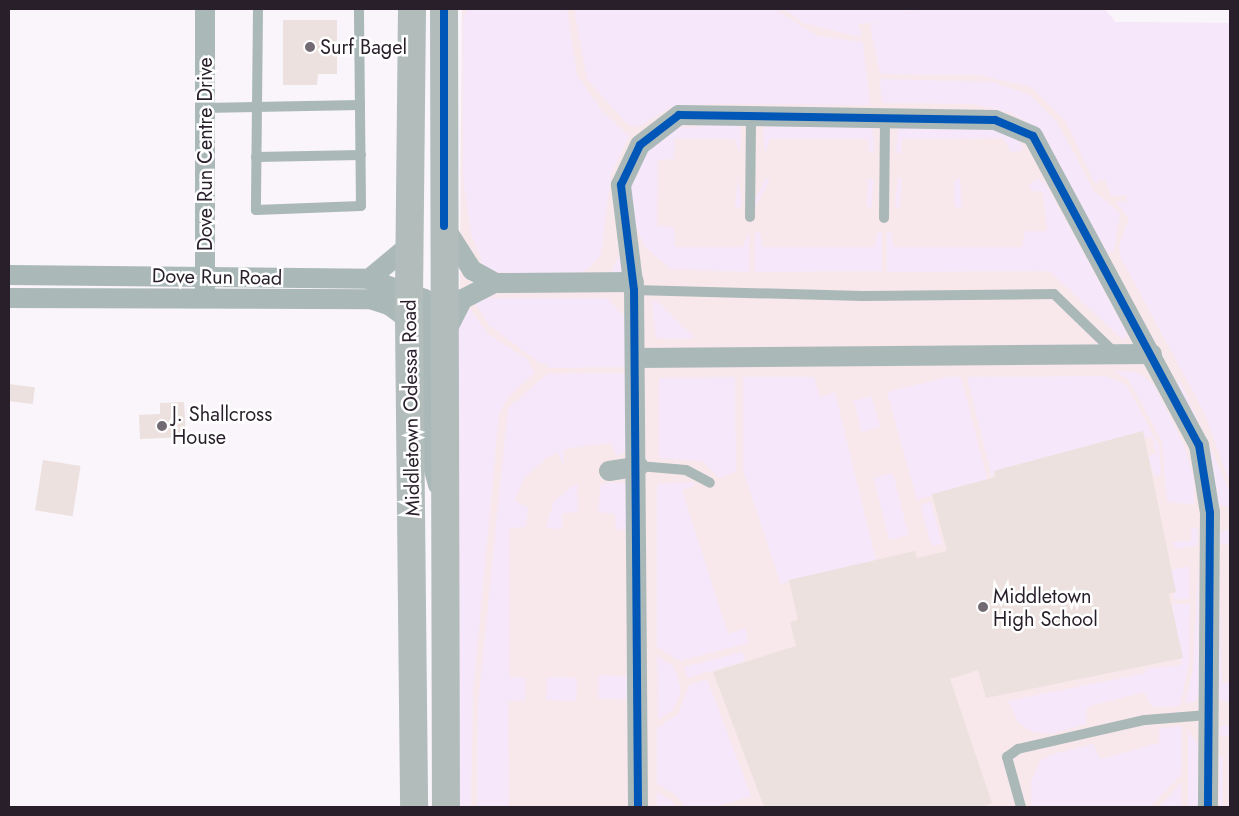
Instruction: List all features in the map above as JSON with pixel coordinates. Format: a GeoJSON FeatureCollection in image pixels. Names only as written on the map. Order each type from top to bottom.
{"type":"FeatureCollection","features":[{"type":"Feature","properties":{"kind":"main road","name":"Middletown Odessa Road"},"geometry":{"type":"LineString","coordinates":[[412,9],[412,243],[409,320],[414,807]]}},
{"type":"Feature","properties":{"kind":"main road","name":"Middletown Odessa Road"},"geometry":{"type":"LineString","coordinates":[[444,9],[446,807]]}},
{"type":"Feature","properties":{"kind":"street","name":"Dove Run Centre Drive"},"geometry":{"type":"LineString","coordinates":[[204,299],[205,9]]}},
{"type":"Feature","properties":{"kind":"street"},"geometry":{"type":"LineString","coordinates":[[638,807],[639,466],[634,286],[621,185],[640,145],[678,115],[885,115],[995,120],[1033,136],[1152,354],[1199,445],[1210,507],[1208,807]]}},
{"type":"Feature","properties":{"kind":"street"},"geometry":{"type":"LineString","coordinates":[[444,226],[472,270],[495,283],[634,286]]}},
{"type":"Feature","properties":{"kind":"street"},"geometry":{"type":"LineString","coordinates":[[368,279],[412,243]]}},
{"type":"Feature","properties":{"kind":"street","name":"Dove Run Road"},"geometry":{"type":"LineString","coordinates":[[9,275],[368,279],[425,299],[430,308],[430,455],[445,512]]}},
{"type":"Feature","properties":{"kind":"street"},"geometry":{"type":"LineString","coordinates":[[445,338],[452,314],[463,300],[495,283]]}},
{"type":"Feature","properties":{"kind":"street","name":"Dove Run Road"},"geometry":{"type":"LineString","coordinates":[[9,298],[370,299],[389,305],[409,320]]}},
{"type":"Feature","properties":{"kind":"street"},"geometry":{"type":"LineString","coordinates":[[636,358],[1152,354]]}},
{"type":"Feature","properties":{"kind":"street"},"geometry":{"type":"LineString","coordinates":[[609,471],[639,466]]}},
{"type":"Feature","properties":{"kind":"lane"},"geometry":{"type":"LineString","coordinates":[[258,9],[256,210],[361,206],[359,9]]}},
{"type":"Feature","properties":{"kind":"lane"},"geometry":{"type":"LineString","coordinates":[[204,108],[360,105]]}},
{"type":"Feature","properties":{"kind":"lane"},"geometry":{"type":"LineString","coordinates":[[750,217],[751,115]]}},
{"type":"Feature","properties":{"kind":"lane"},"geometry":{"type":"LineString","coordinates":[[884,218],[885,115]]}},
{"type":"Feature","properties":{"kind":"lane"},"geometry":{"type":"LineString","coordinates":[[256,156],[361,154]]}},
{"type":"Feature","properties":{"kind":"lane"},"geometry":{"type":"LineString","coordinates":[[634,286],[863,296],[1054,294],[1117,355]]}},
{"type":"Feature","properties":{"kind":"lane"},"geometry":{"type":"LineString","coordinates":[[639,466],[686,470],[710,483]]}},
{"type":"Feature","properties":{"kind":"lane"},"geometry":{"type":"LineString","coordinates":[[1021,807],[1008,758],[1018,749],[1145,720],[1208,715]]}},
{"type":"Feature","properties":{"kind":"shaded area"},"geometry":{"type":"Polygon","coordinates":[[[462,9],[1105,9],[1115,22],[1230,23],[1230,807],[456,807],[462,9]]]}},
{"type":"Feature","properties":{"kind":"shaded area"},"geometry":{"type":"Polygon","coordinates":[[[467,9],[567,9],[577,75],[602,111],[629,136],[611,175],[601,255],[588,269],[579,273],[512,273],[490,271],[477,264],[482,260],[471,234],[463,178],[463,21],[467,9]]]}},
{"type":"Feature","properties":{"kind":"shaded area"},"geometry":{"type":"Polygon","coordinates":[[[574,9],[775,9],[817,36],[863,42],[870,105],[714,104],[669,108],[639,127],[628,125],[587,79],[574,9]]]}},
{"type":"Feature","properties":{"kind":"shaded area"},"geometry":{"type":"Polygon","coordinates":[[[783,9],[915,9],[886,22],[858,24],[862,36],[855,36],[803,23],[783,9]]]}},
{"type":"Feature","properties":{"kind":"shaded area"},"geometry":{"type":"Polygon","coordinates":[[[919,9],[1105,9],[1115,22],[1230,23],[1230,484],[1205,414],[1120,256],[1119,244],[1129,219],[1115,201],[1126,202],[1127,195],[1111,196],[1106,180],[1099,180],[1098,185],[1094,182],[1066,122],[1031,87],[979,75],[880,74],[870,25],[919,9]]]}},
{"type":"Feature","properties":{"kind":"shaded area"},"geometry":{"type":"Polygon","coordinates":[[[880,79],[993,82],[1030,95],[1057,122],[1094,191],[1120,213],[1114,251],[1107,254],[1044,139],[1029,123],[1009,112],[973,104],[882,103],[880,79]]]}},
{"type":"Feature","properties":{"kind":"shaded area"},"geometry":{"type":"Polygon","coordinates":[[[729,124],[741,127],[740,155],[735,139],[675,139],[674,159],[658,160],[657,226],[674,227],[675,247],[743,247],[749,231],[749,272],[671,269],[645,247],[633,221],[630,182],[644,153],[677,128],[729,124]]]}},
{"type":"Feature","properties":{"kind":"shaded area"},"geometry":{"type":"Polygon","coordinates":[[[976,124],[1015,138],[1023,145],[1022,150],[1012,153],[1003,138],[902,139],[901,154],[896,152],[898,126],[976,124]]]}},
{"type":"Feature","properties":{"kind":"shaded area"},"geometry":{"type":"Polygon","coordinates":[[[767,125],[873,128],[874,154],[869,152],[868,139],[770,139],[765,155],[763,129],[767,125]]]}},
{"type":"Feature","properties":{"kind":"shaded area"},"geometry":{"type":"Polygon","coordinates":[[[898,177],[902,180],[899,209],[895,206],[898,177]]]}},
{"type":"Feature","properties":{"kind":"shaded area"},"geometry":{"type":"Polygon","coordinates":[[[738,178],[742,205],[739,209],[735,206],[738,178]]]}},
{"type":"Feature","properties":{"kind":"shaded area"},"geometry":{"type":"Polygon","coordinates":[[[766,178],[770,180],[756,206],[753,204],[766,178]]]}},
{"type":"Feature","properties":{"kind":"shaded area"},"geometry":{"type":"Polygon","coordinates":[[[960,178],[962,206],[959,209],[954,206],[954,181],[960,178]]]}},
{"type":"Feature","properties":{"kind":"shaded area"},"geometry":{"type":"Polygon","coordinates":[[[868,179],[874,179],[871,209],[867,206],[868,179]]]}},
{"type":"Feature","properties":{"kind":"shaded area"},"geometry":{"type":"Polygon","coordinates":[[[1038,179],[1045,183],[1122,324],[1127,334],[1123,340],[1049,271],[887,272],[887,231],[892,233],[893,247],[1022,247],[1025,231],[1047,231],[1043,192],[1033,191],[1028,185],[1038,179]]]}},
{"type":"Feature","properties":{"kind":"shaded area"},"geometry":{"type":"Polygon","coordinates":[[[755,231],[761,234],[762,247],[875,247],[877,233],[882,231],[882,271],[755,272],[755,231]]]}},
{"type":"Feature","properties":{"kind":"shaded area"},"geometry":{"type":"Polygon","coordinates":[[[621,251],[629,273],[614,274],[612,269],[621,251]]]}},
{"type":"Feature","properties":{"kind":"shaded area"},"geometry":{"type":"Polygon","coordinates":[[[489,298],[607,298],[625,317],[629,367],[547,368],[549,365],[540,363],[489,325],[474,302],[489,298]]]}},
{"type":"Feature","properties":{"kind":"shaded area"},"geometry":{"type":"Polygon","coordinates":[[[656,300],[693,336],[693,339],[656,338],[652,302],[656,300]]]}},
{"type":"Feature","properties":{"kind":"shaded area"},"geometry":{"type":"Polygon","coordinates":[[[468,306],[488,334],[527,359],[535,373],[508,397],[499,414],[473,692],[471,807],[453,807],[458,325],[468,306]]]}},
{"type":"Feature","properties":{"kind":"shaded area"},"geometry":{"type":"Polygon","coordinates":[[[1113,371],[1137,372],[1154,385],[1184,445],[1194,479],[1194,504],[1167,502],[1162,442],[1129,380],[1113,371]]]}},
{"type":"Feature","properties":{"kind":"shaded area"},"geometry":{"type":"Polygon","coordinates":[[[628,373],[626,451],[617,457],[611,443],[569,448],[563,451],[564,466],[557,453],[549,456],[525,477],[514,500],[528,508],[526,527],[509,528],[509,677],[525,677],[525,700],[508,701],[509,807],[477,807],[478,705],[508,408],[547,374],[628,373]]]}},
{"type":"Feature","properties":{"kind":"shaded area"},"geometry":{"type":"Polygon","coordinates":[[[1105,376],[1126,384],[1159,446],[1161,475],[1155,476],[1150,462],[1149,455],[1156,454],[1152,437],[1145,438],[1143,431],[994,471],[992,478],[967,377],[1105,376]]]}},
{"type":"Feature","properties":{"kind":"shaded area"},"geometry":{"type":"Polygon","coordinates":[[[735,377],[736,472],[719,478],[702,461],[659,458],[659,378],[735,377]]]}},
{"type":"Feature","properties":{"kind":"shaded area"},"geometry":{"type":"Polygon","coordinates":[[[743,377],[814,377],[820,397],[835,392],[876,561],[789,580],[781,585],[743,470],[743,377]]]}},
{"type":"Feature","properties":{"kind":"shaded area"},"geometry":{"type":"Polygon","coordinates":[[[948,377],[961,377],[987,479],[917,500],[887,392],[948,377]]]}},
{"type":"Feature","properties":{"kind":"shaded area"},"geometry":{"type":"Polygon","coordinates":[[[1180,381],[1230,492],[1230,507],[1218,505],[1209,452],[1177,382],[1180,381]]]}},
{"type":"Feature","properties":{"kind":"shaded area"},"geometry":{"type":"Polygon","coordinates":[[[872,396],[880,427],[861,432],[854,401],[872,396]]]}},
{"type":"Feature","properties":{"kind":"shaded area"},"geometry":{"type":"Polygon","coordinates":[[[893,473],[908,535],[889,540],[874,478],[893,473]]]}},
{"type":"Feature","properties":{"kind":"shaded area"},"geometry":{"type":"Polygon","coordinates":[[[621,482],[631,489],[630,529],[616,530],[615,514],[598,512],[601,484],[621,482]]]}},
{"type":"Feature","properties":{"kind":"shaded area"},"geometry":{"type":"Polygon","coordinates":[[[693,482],[695,486],[682,490],[728,634],[745,628],[748,643],[680,661],[657,647],[657,484],[693,482]]]}},
{"type":"Feature","properties":{"kind":"shaded area"},"geometry":{"type":"Polygon","coordinates":[[[577,483],[578,512],[562,513],[562,529],[546,528],[554,501],[577,483]]]}},
{"type":"Feature","properties":{"kind":"shaded area"},"geometry":{"type":"Polygon","coordinates":[[[931,502],[942,544],[932,546],[920,505],[931,502]]]}},
{"type":"Feature","properties":{"kind":"shaded area"},"geometry":{"type":"Polygon","coordinates":[[[1191,527],[1197,528],[1198,545],[1176,549],[1171,542],[1191,541],[1191,527]]]}},
{"type":"Feature","properties":{"kind":"shaded area"},"geometry":{"type":"Polygon","coordinates":[[[1230,529],[1230,544],[1220,544],[1219,532],[1230,529]]]}},
{"type":"Feature","properties":{"kind":"shaded area"},"geometry":{"type":"Polygon","coordinates":[[[1220,563],[1222,683],[1230,683],[1230,703],[1219,699],[1220,563]]]}},
{"type":"Feature","properties":{"kind":"shaded area"},"geometry":{"type":"Polygon","coordinates":[[[1198,564],[1199,692],[1196,701],[1185,704],[1193,669],[1198,564]]]}},
{"type":"Feature","properties":{"kind":"shaded area"},"geometry":{"type":"Polygon","coordinates":[[[1189,566],[1189,599],[1174,599],[1172,570],[1189,566]]]}},
{"type":"Feature","properties":{"kind":"shaded area"},"geometry":{"type":"Polygon","coordinates":[[[1172,604],[1190,604],[1189,663],[1180,706],[1152,707],[1144,692],[1087,707],[1086,724],[1050,734],[1032,732],[1018,722],[1008,701],[1145,673],[1146,669],[1182,665],[1172,604]]]}},
{"type":"Feature","properties":{"kind":"shaded area"},"geometry":{"type":"Polygon","coordinates":[[[742,652],[745,661],[687,678],[684,667],[742,652]]]}},
{"type":"Feature","properties":{"kind":"shaded area"},"geometry":{"type":"Polygon","coordinates":[[[657,655],[675,668],[681,691],[673,710],[658,720],[657,655]]]}},
{"type":"Feature","properties":{"kind":"shaded area"},"geometry":{"type":"Polygon","coordinates":[[[599,675],[632,677],[631,700],[598,698],[599,675]]]}},
{"type":"Feature","properties":{"kind":"shaded area"},"geometry":{"type":"Polygon","coordinates":[[[547,677],[577,678],[576,701],[546,700],[547,677]]]}},
{"type":"Feature","properties":{"kind":"shaded area"},"geometry":{"type":"Polygon","coordinates":[[[707,679],[751,796],[715,807],[685,807],[676,795],[657,784],[657,728],[678,714],[689,685],[707,679]]]}},
{"type":"Feature","properties":{"kind":"shaded area"},"geometry":{"type":"Polygon","coordinates":[[[1227,725],[1230,726],[1230,736],[1223,737],[1220,736],[1219,729],[1220,726],[1227,725]]]}},
{"type":"Feature","properties":{"kind":"shaded area"},"geometry":{"type":"Polygon","coordinates":[[[1182,726],[1182,774],[1150,807],[1031,807],[1031,782],[1040,761],[1049,755],[1093,744],[1100,759],[1159,743],[1159,728],[1182,726]]]}},
{"type":"Feature","properties":{"kind":"shaded area"},"geometry":{"type":"Polygon","coordinates":[[[1188,730],[1198,745],[1198,807],[1188,807],[1188,730]]]}},
{"type":"Feature","properties":{"kind":"shaded area"},"geometry":{"type":"Polygon","coordinates":[[[1228,751],[1230,751],[1230,807],[1228,807],[1228,751]]]}},
{"type":"Feature","properties":{"kind":"shaded area"},"geometry":{"type":"Polygon","coordinates":[[[1219,756],[1223,756],[1223,807],[1219,807],[1219,756]]]}},
{"type":"Feature","properties":{"kind":"shaded area"},"geometry":{"type":"Polygon","coordinates":[[[1181,783],[1182,807],[1159,807],[1181,783]]]}},
{"type":"Feature","properties":{"kind":"shaded area"},"geometry":{"type":"Polygon","coordinates":[[[657,792],[673,802],[676,807],[657,807],[657,792]]]}},
{"type":"Feature","properties":{"kind":"building","name":"Surf Bagel"},"geometry":{"type":"Polygon","coordinates":[[[283,20],[337,20],[337,74],[318,74],[317,85],[283,85],[283,20]]]}},
{"type":"Feature","properties":{"kind":"building"},"geometry":{"type":"Polygon","coordinates":[[[9,384],[35,387],[33,404],[9,401],[9,384]]]}},
{"type":"Feature","properties":{"kind":"building","name":"J. Shallcross House"},"geometry":{"type":"Polygon","coordinates":[[[184,402],[186,437],[140,439],[139,415],[160,414],[160,403],[184,402]]]}},
{"type":"Feature","properties":{"kind":"building","name":"Middletown High School"},"geometry":{"type":"Polygon","coordinates":[[[1143,431],[1176,592],[1169,594],[1183,658],[986,698],[978,670],[950,679],[992,803],[982,807],[764,807],[713,672],[796,646],[790,622],[798,620],[789,580],[915,551],[917,558],[947,551],[932,494],[996,477],[994,471],[1143,431]]]}},
{"type":"Feature","properties":{"kind":"building"},"geometry":{"type":"Polygon","coordinates":[[[43,460],[81,466],[73,516],[35,510],[43,460]]]}},
{"type":"Feature","properties":{"kind":"cycle path"},"geometry":{"type":"LineString","coordinates":[[444,9],[444,226]]}},
{"type":"Feature","properties":{"kind":"cycle path"},"geometry":{"type":"LineString","coordinates":[[638,807],[634,290],[621,185],[640,145],[679,115],[995,120],[1033,136],[1199,445],[1210,513],[1208,807]]}},
{"type":"Feature","properties":{"kind":"place","name":"Surf Bagel"},"geometry":{"type":"Point","coordinates":[310,47]}},
{"type":"Feature","properties":{"kind":"place","name":"J. Shallcross House"},"geometry":{"type":"Point","coordinates":[162,426]}},
{"type":"Feature","properties":{"kind":"place","name":"Middletown High School"},"geometry":{"type":"Point","coordinates":[983,607]}}]}
